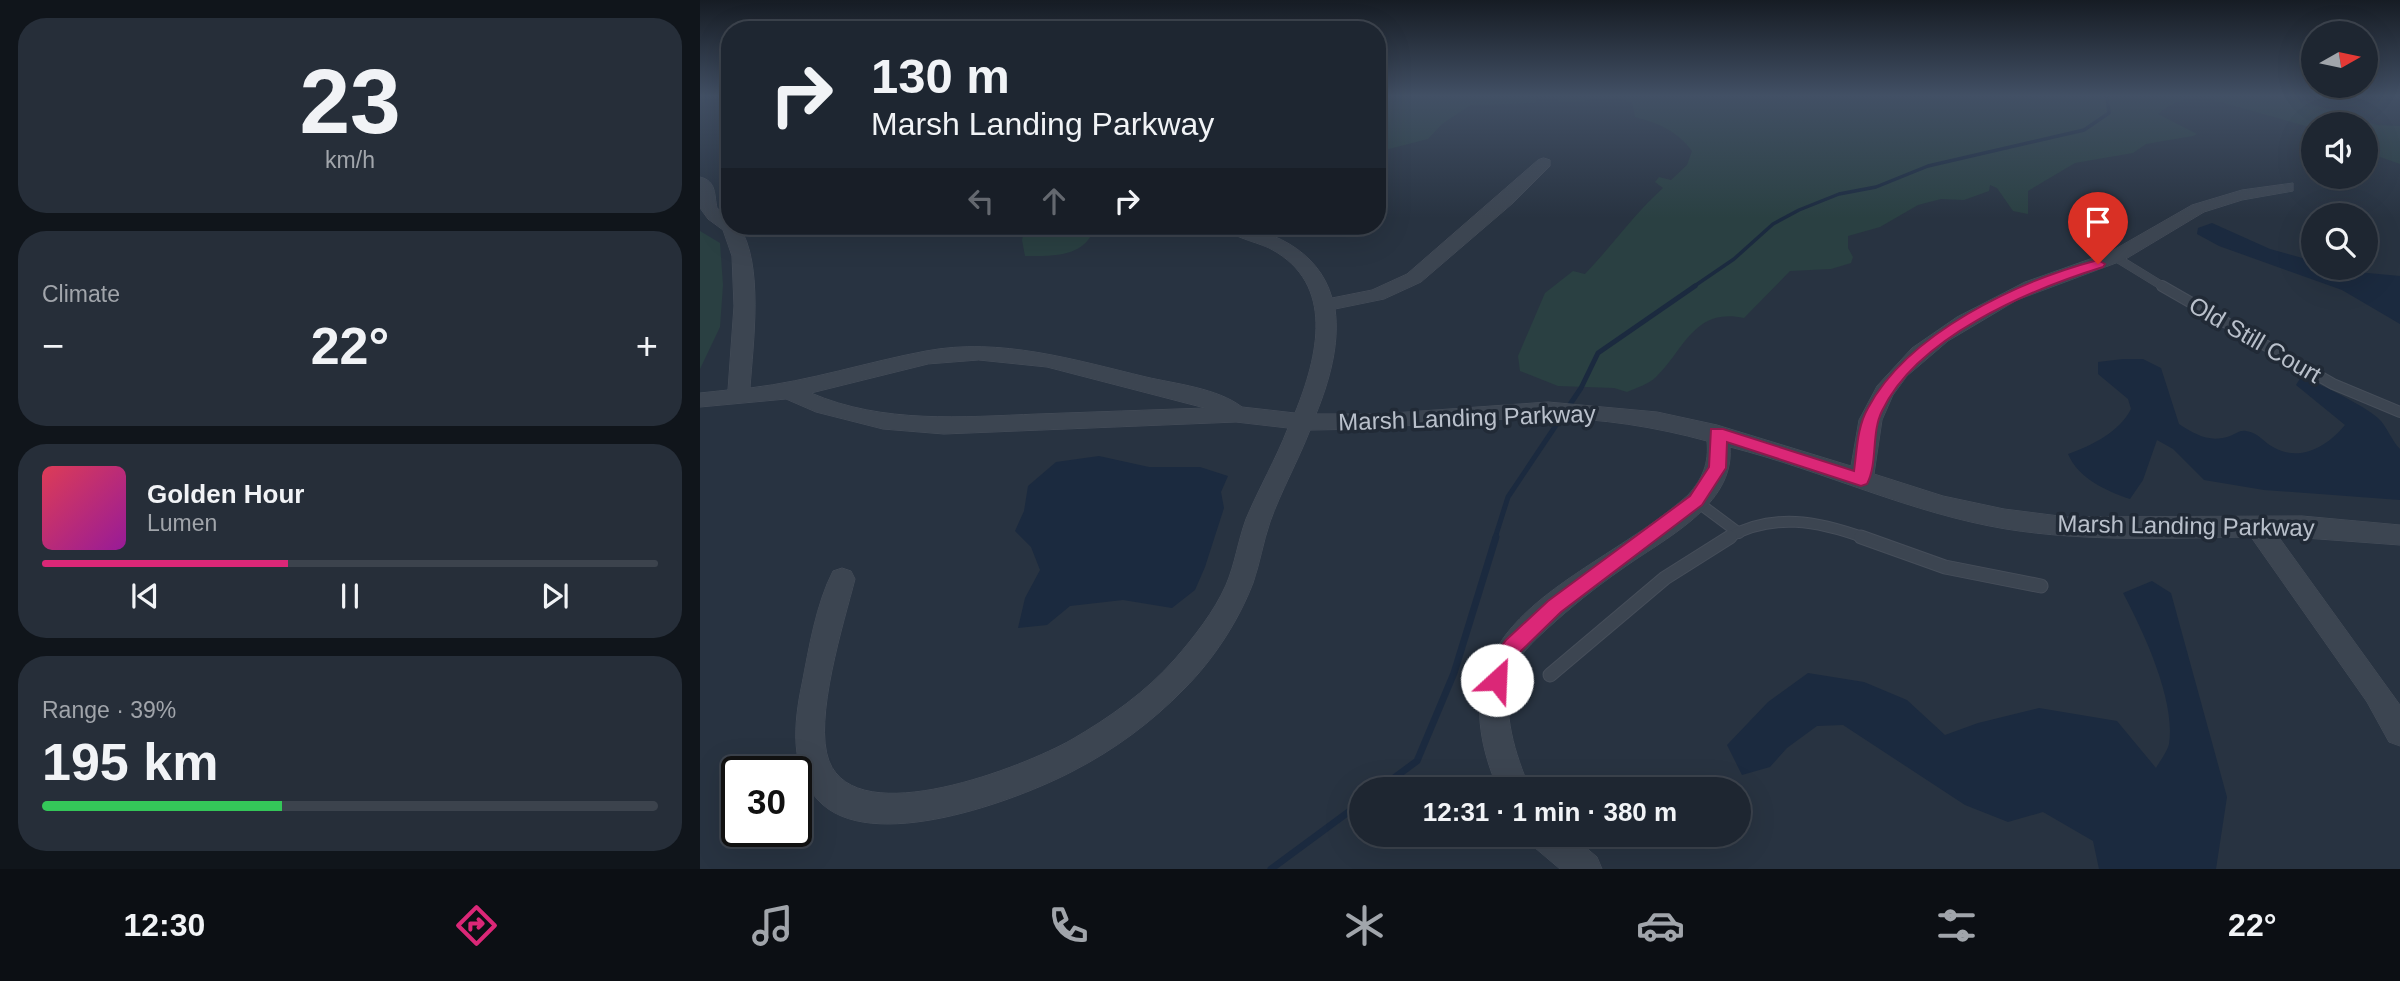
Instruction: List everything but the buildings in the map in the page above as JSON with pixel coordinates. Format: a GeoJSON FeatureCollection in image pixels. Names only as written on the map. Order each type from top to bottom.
{"type":"FeatureCollection","features":[{"type":"Feature","properties":{"kind":"street"},"geometry":{"type":"LineString","coordinates":[[1324,305],[1377,295],[1414,278],[1517,191],[1544,163]]}},
{"type":"Feature","properties":{"kind":"street"},"geometry":{"type":"LineString","coordinates":[[700,182],[707,190],[706,207],[721,220]]}},
{"type":"Feature","properties":{"kind":"street"},"geometry":{"type":"LineString","coordinates":[[1861,480],[1867,432],[1874,410],[1888,386],[1917,355],[2004,299],[2042,282],[2115,257],[2191,211],[2238,196],[2287,187]]}},
{"type":"Feature","properties":{"kind":"street"},"geometry":{"type":"LineString","coordinates":[[737,235],[743,294],[738,396]]}},
{"type":"Feature","properties":{"kind":"street"},"geometry":{"type":"LineString","coordinates":[[842,579],[812,711],[812,752],[815,768],[826,785],[843,798],[865,806],[892,809],[968,797],[1010,784],[1088,746],[1131,717],[1191,661],[1231,603],[1261,514],[1302,422],[1323,359],[1326,333],[1324,305],[1319,286],[1303,264],[1267,240],[1254,235]]}},
{"type":"Feature","properties":{"kind":"street","name":"Marsh Landing Parkway"},"geometry":{"type":"LineString","coordinates":[[700,400],[788,391],[928,357],[979,353],[1048,359],[1190,395],[1227,407],[1236,414],[1302,422],[1379,422],[1548,410],[1582,411],[1657,420],[1717,433],[1942,505],[2004,519],[2067,527],[2128,529],[2302,526],[2400,535]]}},
{"type":"Feature","properties":{"kind":"street"},"geometry":{"type":"LineString","coordinates":[[788,391],[824,407],[883,421],[944,426],[1236,414]]}},
{"type":"Feature","properties":{"kind":"street"},"geometry":{"type":"LineString","coordinates":[[1510,777],[1499,747],[1496,716],[1497,680],[1502,661],[1513,646],[1555,607],[1696,500],[1717,468],[1720,450],[1717,433]]}},
{"type":"Feature","properties":{"kind":"street"},"geometry":{"type":"LineString","coordinates":[[2256,525],[2377,693],[2400,732]]}},
{"type":"Feature","properties":{"kind":"street"},"geometry":{"type":"LineString","coordinates":[[1560,847],[1585,869]]}},
{"type":"Feature","properties":{"kind":"lane","name":"Old Still Court"},"geometry":{"type":"LineString","coordinates":[[2115,257],[2209,315],[2322,378],[2378,406],[2400,412]]}},
{"type":"Feature","properties":{"kind":"lane"},"geometry":{"type":"LineString","coordinates":[[1696,500],[1739,533]]}},
{"type":"Feature","properties":{"kind":"lane"},"geometry":{"type":"LineString","coordinates":[[1550,675],[1675,572],[1739,533],[1774,521],[1811,523],[1933,563],[2041,586]]}},
{"type":"Feature","properties":{"kind":"green space"},"geometry":{"type":"Polygon","coordinates":[[[1386,137],[1430,137],[1386,150],[1386,137]]]}},
{"type":"Feature","properties":{"kind":"green space"},"geometry":{"type":"Polygon","coordinates":[[[1678,137],[2190,137],[2146,144],[2133,153],[2075,163],[2028,191],[2028,214],[2013,211],[1997,188],[1990,185],[1989,191],[1964,200],[1941,199],[1918,205],[1880,227],[1848,236],[1848,248],[1853,257],[1851,263],[1831,269],[1790,271],[1744,318],[1727,316],[1702,325],[1692,333],[1656,377],[1627,392],[1614,388],[1558,386],[1520,371],[1518,356],[1545,293],[1573,271],[1585,274],[1642,208],[1663,188],[1655,182],[1659,177],[1671,180],[1687,165],[1692,151],[1678,137]]]}},
{"type":"Feature","properties":{"kind":"green space"},"geometry":{"type":"Polygon","coordinates":[[[2378,137],[2400,137],[2400,164],[2378,156],[2378,137]]]}},
{"type":"Feature","properties":{"kind":"green space"},"geometry":{"type":"Polygon","coordinates":[[[700,231],[720,243],[723,285],[720,327],[700,369],[700,231]]]}},
{"type":"Feature","properties":{"kind":"green space"},"geometry":{"type":"Polygon","coordinates":[[[1023,235],[1091,235],[1081,247],[1054,255],[1025,256],[1023,235]]]}},
{"type":"Feature","properties":{"kind":"water"},"geometry":{"type":"Polygon","coordinates":[[[2212,223],[2270,249],[2301,258],[2301,275],[2219,246],[2197,234],[2198,228],[2212,223]]]}},
{"type":"Feature","properties":{"kind":"water"},"geometry":{"type":"Polygon","coordinates":[[[2378,274],[2400,276],[2400,324],[2342,290],[2314,280],[2378,280],[2378,274]]]}},
{"type":"Feature","properties":{"kind":"water"},"geometry":{"type":"Polygon","coordinates":[[[2143,359],[2161,368],[2179,424],[2191,432],[2216,439],[2246,431],[2283,452],[2303,453],[2313,450],[2330,440],[2345,425],[2296,385],[2301,377],[2341,395],[2378,418],[2400,449],[2400,500],[2264,490],[2204,480],[2173,449],[2157,440],[2143,480],[2130,499],[2102,488],[2079,470],[2068,454],[2104,437],[2120,424],[2131,409],[2128,399],[2098,374],[2098,362],[2143,359]]]}},
{"type":"Feature","properties":{"kind":"water"},"geometry":{"type":"Polygon","coordinates":[[[1099,456],[1149,467],[1200,467],[1228,476],[1221,492],[1224,508],[1195,590],[1172,608],[1123,600],[1070,606],[1047,625],[1018,628],[1025,598],[1040,570],[1031,547],[1015,531],[1024,511],[1028,486],[1056,462],[1099,456]]]}},
{"type":"Feature","properties":{"kind":"water"},"geometry":{"type":"Polygon","coordinates":[[[2152,581],[2171,593],[2227,797],[2216,869],[2099,869],[2093,841],[2043,812],[2008,822],[1965,805],[1843,725],[1817,726],[1787,748],[1770,767],[1742,775],[1727,745],[1768,702],[1808,673],[1864,682],[1907,700],[1945,735],[1978,723],[2039,708],[2117,721],[2156,768],[2169,744],[2168,707],[2156,666],[2123,593],[2152,581]]]}},
{"type":"Feature","properties":{"kind":"waterway"},"geometry":{"type":"LineString","coordinates":[[1693,287],[1734,259],[1773,224],[1799,210],[1839,194],[1876,187],[1928,166],[2056,137]]}},
{"type":"Feature","properties":{"kind":"waterway"},"geometry":{"type":"LineString","coordinates":[[1495,538],[1508,497],[1581,388],[1598,353],[1695,286]]}},
{"type":"Feature","properties":{"kind":"waterway"},"geometry":{"type":"LineString","coordinates":[[1395,777],[1417,761],[1454,673],[1496,537]]}},
{"type":"Feature","properties":{"kind":"waterway"},"geometry":{"type":"LineString","coordinates":[[1271,869],[1349,812]]}},
{"type":"Feature","properties":{"kind":"route"},"geometry":{"type":"LineString","coordinates":[[1497,680],[1502,661],[1513,646],[1555,607],[1593,576],[1683,513],[1696,500],[1711,482],[1717,468],[1720,450],[1717,433],[1861,480],[1867,432],[1874,410],[1901,369],[1917,355],[2004,299],[2031,286],[2098,264]]}}]}
